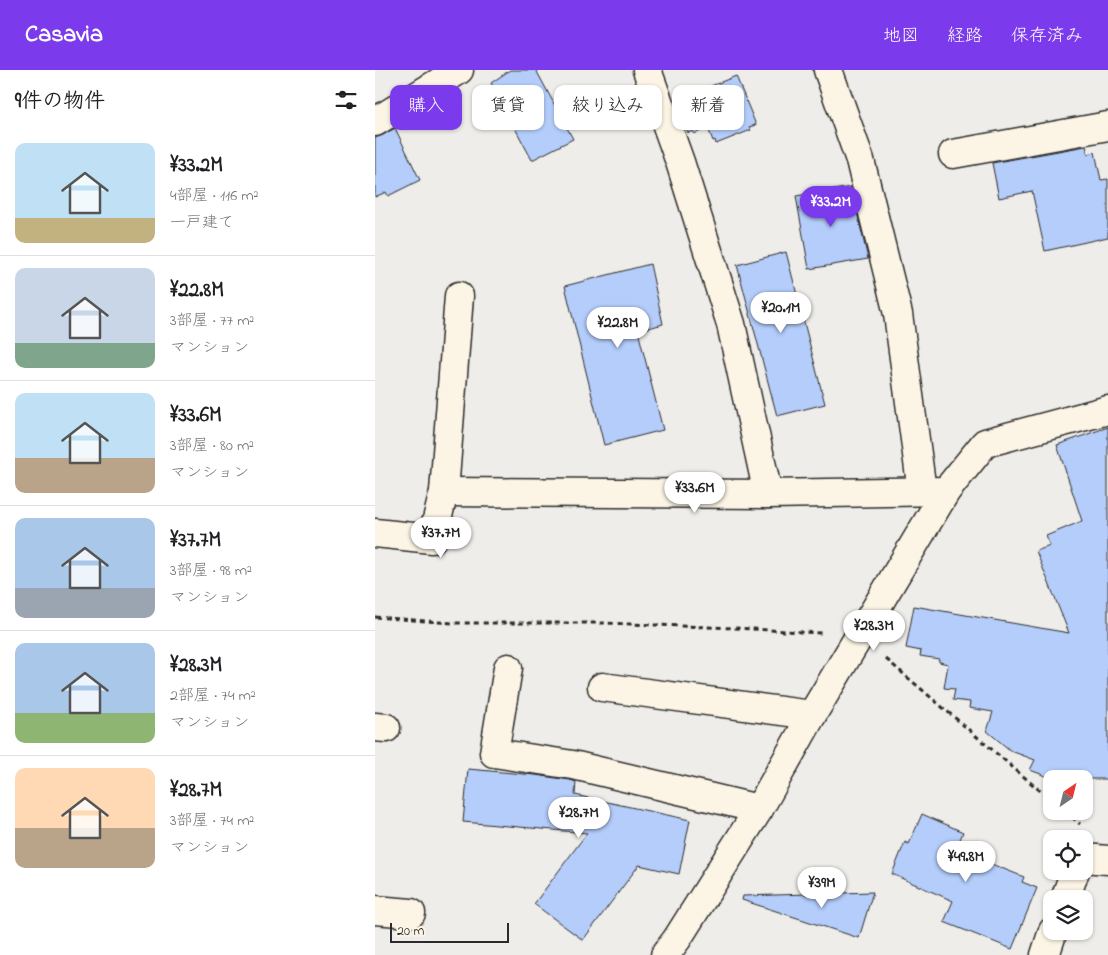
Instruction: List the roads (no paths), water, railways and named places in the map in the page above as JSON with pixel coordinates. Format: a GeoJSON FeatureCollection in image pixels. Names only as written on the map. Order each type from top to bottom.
{"type":"FeatureCollection","features":[{"type":"Feature","properties":{"kind":"street"},"geometry":{"type":"LineString","coordinates":[[375,122],[459,70]]}},
{"type":"Feature","properties":{"kind":"street"},"geometry":{"type":"LineString","coordinates":[[647,70],[680,162],[731,324],[768,494]]}},
{"type":"Feature","properties":{"kind":"street"},"geometry":{"type":"LineString","coordinates":[[828,70],[860,160],[897,314],[934,491]]}},
{"type":"Feature","properties":{"kind":"street"},"geometry":{"type":"LineString","coordinates":[[953,154],[1108,126]]}},
{"type":"Feature","properties":{"kind":"street"},"geometry":{"type":"LineString","coordinates":[[375,533],[432,539],[444,492],[459,296]]}},
{"type":"Feature","properties":{"kind":"street"},"geometry":{"type":"LineString","coordinates":[[671,947],[759,808],[859,636],[934,491],[985,443],[1108,410]]}},
{"type":"Feature","properties":{"kind":"street"},"geometry":{"type":"LineString","coordinates":[[444,492],[768,494],[934,491]]}},
{"type":"Feature","properties":{"kind":"street"},"geometry":{"type":"LineString","coordinates":[[508,668],[494,753],[573,765],[759,808]]}},
{"type":"Feature","properties":{"kind":"street"},"geometry":{"type":"LineString","coordinates":[[602,687],[812,715]]}},
{"type":"Feature","properties":{"kind":"street"},"geometry":{"type":"LineString","coordinates":[[1093,859],[1108,860]]}},
{"type":"Feature","properties":{"kind":"street"},"geometry":{"type":"LineString","coordinates":[[375,910],[411,913]]}},
{"type":"Feature","properties":{"kind":"street"},"geometry":{"type":"LineString","coordinates":[[1045,955],[1050,940]]}}]}
